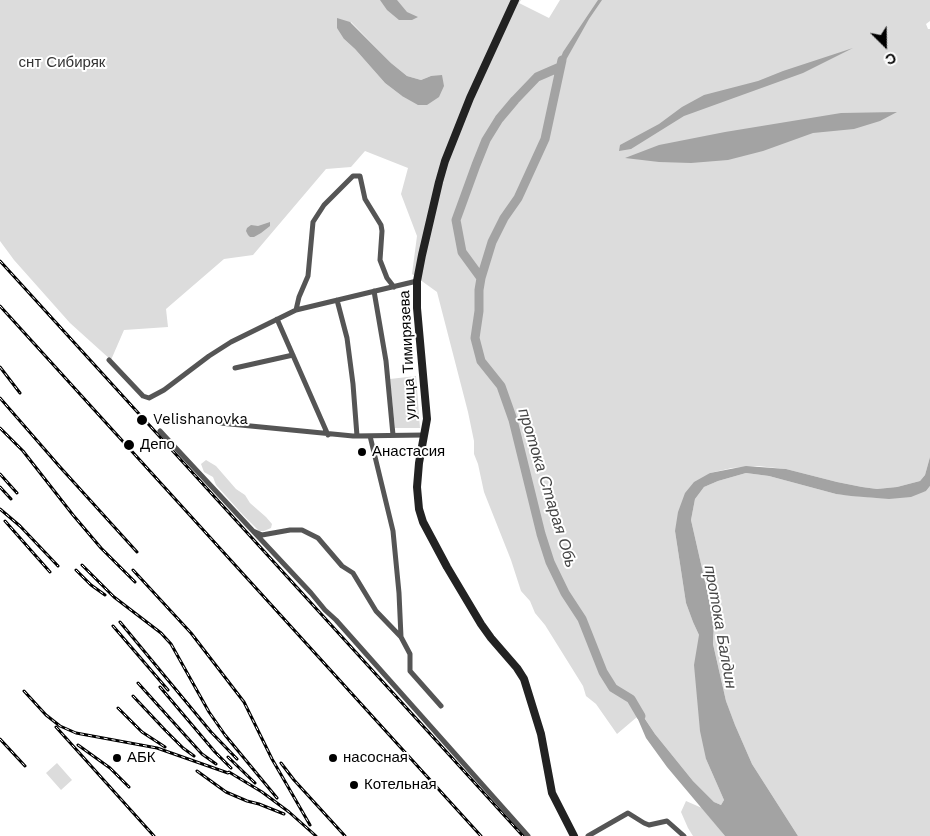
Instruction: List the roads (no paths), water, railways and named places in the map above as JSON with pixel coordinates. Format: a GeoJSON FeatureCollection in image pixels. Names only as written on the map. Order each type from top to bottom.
{"type":"FeatureCollection","features":[{"type":"Feature","properties":{"kind":"street","name":"улица Тимирязева"},"geometry":{"type":"LineString","coordinates":[[515,0],[470,98],[445,161],[438,182],[417,281],[417,308],[427,419],[419,463],[417,487],[419,509],[423,522],[447,567],[481,624],[524,679],[541,734],[552,793],[574,836]]}},
{"type":"Feature","properties":{"kind":"street"},"geometry":{"type":"LineString","coordinates":[[296,310],[308,276],[313,222],[324,205],[353,176],[360,176],[366,199],[381,225],[380,260],[387,278],[394,287]]}},
{"type":"Feature","properties":{"kind":"street"},"geometry":{"type":"LineString","coordinates":[[109,360],[143,396],[149,398],[164,390],[226,345],[296,310],[417,281]]}},
{"type":"Feature","properties":{"kind":"street"},"geometry":{"type":"LineString","coordinates":[[374,291],[386,361],[393,435]]}},
{"type":"Feature","properties":{"kind":"street"},"geometry":{"type":"LineString","coordinates":[[337,300],[347,338],[357,436]]}},
{"type":"Feature","properties":{"kind":"street"},"geometry":{"type":"LineString","coordinates":[[277,319],[328,435]]}},
{"type":"Feature","properties":{"kind":"street"},"geometry":{"type":"LineString","coordinates":[[235,368],[293,355]]}},
{"type":"Feature","properties":{"kind":"street"},"geometry":{"type":"LineString","coordinates":[[220,423],[328,435],[424,434]]}},
{"type":"Feature","properties":{"kind":"street"},"geometry":{"type":"LineString","coordinates":[[160,431],[336,620],[528,836]]}},
{"type":"Feature","properties":{"kind":"street"},"geometry":{"type":"LineString","coordinates":[[370,436],[393,532],[401,636]]}},
{"type":"Feature","properties":{"kind":"street"},"geometry":{"type":"LineString","coordinates":[[253,531],[262,535],[302,530],[318,538],[342,566],[353,573],[376,611],[401,636],[410,654],[410,670],[441,706]]}},
{"type":"Feature","properties":{"kind":"street"},"geometry":{"type":"LineString","coordinates":[[588,836],[628,814],[649,825],[667,821],[684,836]]}},
{"type":"Feature","properties":{"kind":"waterway","name":"протока Старая Обь"},"geometry":{"type":"LineString","coordinates":[[562,60],[545,139],[518,198],[504,218],[492,242],[481,278],[475,338],[481,361],[501,386],[513,420],[541,534],[550,562],[565,593],[582,619],[603,672],[613,688],[631,699],[641,716]]}},
{"type":"Feature","properties":{"kind":"waterway","name":"протока Старая Обь"},"geometry":{"type":"LineString","coordinates":[[481,278],[462,252],[456,220],[476,165],[486,140],[499,119],[515,100],[537,77],[560,67]]}},
{"type":"Feature","properties":{"kind":"railway"},"geometry":{"type":"LineString","coordinates":[[0,261],[523,836]]}},
{"type":"Feature","properties":{"kind":"railway"},"geometry":{"type":"LineString","coordinates":[[0,306],[481,836]]}},
{"type":"Feature","properties":{"kind":"railway"},"geometry":{"type":"LineString","coordinates":[[0,367],[20,393]]}},
{"type":"Feature","properties":{"kind":"railway"},"geometry":{"type":"LineString","coordinates":[[0,398],[137,552]]}},
{"type":"Feature","properties":{"kind":"railway"},"geometry":{"type":"LineString","coordinates":[[0,428],[23,451],[101,548],[135,582]]}},
{"type":"Feature","properties":{"kind":"railway"},"geometry":{"type":"LineString","coordinates":[[0,474],[17,493]]}},
{"type":"Feature","properties":{"kind":"railway"},"geometry":{"type":"LineString","coordinates":[[0,487],[11,499]]}},
{"type":"Feature","properties":{"kind":"railway"},"geometry":{"type":"LineString","coordinates":[[0,509],[20,526],[58,566]]}},
{"type":"Feature","properties":{"kind":"railway"},"geometry":{"type":"LineString","coordinates":[[5,521],[50,572]]}},
{"type":"Feature","properties":{"kind":"railway"},"geometry":{"type":"LineString","coordinates":[[82,565],[114,597],[161,633],[171,644],[209,712],[225,735],[277,798]]}},
{"type":"Feature","properties":{"kind":"railway"},"geometry":{"type":"LineString","coordinates":[[76,570],[91,585],[105,595]]}},
{"type":"Feature","properties":{"kind":"railway"},"geometry":{"type":"LineString","coordinates":[[133,570],[191,633],[244,702],[272,759],[310,825]]}},
{"type":"Feature","properties":{"kind":"railway"},"geometry":{"type":"LineString","coordinates":[[120,622],[211,732],[237,759]]}},
{"type":"Feature","properties":{"kind":"railway"},"geometry":{"type":"LineString","coordinates":[[113,626],[168,690]]}},
{"type":"Feature","properties":{"kind":"railway"},"geometry":{"type":"LineString","coordinates":[[138,683],[202,754],[216,764]]}},
{"type":"Feature","properties":{"kind":"railway"},"geometry":{"type":"LineString","coordinates":[[160,687],[231,768]]}},
{"type":"Feature","properties":{"kind":"railway"},"geometry":{"type":"LineString","coordinates":[[24,691],[46,715],[60,726],[76,733],[157,748],[229,772],[262,792],[289,812],[316,836]]}},
{"type":"Feature","properties":{"kind":"railway"},"geometry":{"type":"LineString","coordinates":[[133,696],[183,748],[194,756]]}},
{"type":"Feature","properties":{"kind":"railway"},"geometry":{"type":"LineString","coordinates":[[118,708],[142,732],[165,747]]}},
{"type":"Feature","properties":{"kind":"railway"},"geometry":{"type":"LineString","coordinates":[[56,727],[154,836]]}},
{"type":"Feature","properties":{"kind":"railway"},"geometry":{"type":"LineString","coordinates":[[0,739],[25,766]]}},
{"type":"Feature","properties":{"kind":"railway"},"geometry":{"type":"LineString","coordinates":[[78,745],[110,768],[129,787]]}},
{"type":"Feature","properties":{"kind":"railway"},"geometry":{"type":"LineString","coordinates":[[228,757],[255,783]]}},
{"type":"Feature","properties":{"kind":"railway"},"geometry":{"type":"LineString","coordinates":[[281,763],[345,836]]}},
{"type":"Feature","properties":{"kind":"railway"},"geometry":{"type":"LineString","coordinates":[[197,771],[226,792],[284,814]]}},
{"type":"Feature","properties":{"kind":"place","name":"Velishanovka"},"geometry":{"type":"Point","coordinates":[142,420]}},
{"type":"Feature","properties":{"kind":"place","name":"Депо"},"geometry":{"type":"Point","coordinates":[129,445]}},
{"type":"Feature","properties":{"kind":"place","name":"Анастасия"},"geometry":{"type":"Point","coordinates":[362,452]}},
{"type":"Feature","properties":{"kind":"place","name":"АБК"},"geometry":{"type":"Point","coordinates":[117,758]}},
{"type":"Feature","properties":{"kind":"place","name":"насосная"},"geometry":{"type":"Point","coordinates":[333,758]}},
{"type":"Feature","properties":{"kind":"place","name":"Котельная"},"geometry":{"type":"Point","coordinates":[354,785]}},
{"type":"Feature","properties":{"kind":"park label","name":"снт Сибиряк"},"geometry":{"type":"Point","coordinates":[62,63]}},
{"type":"Feature","properties":{"kind":"water label","name":"протока Балдин"},"geometry":{"type":"Point","coordinates":[720,627]}}]}
